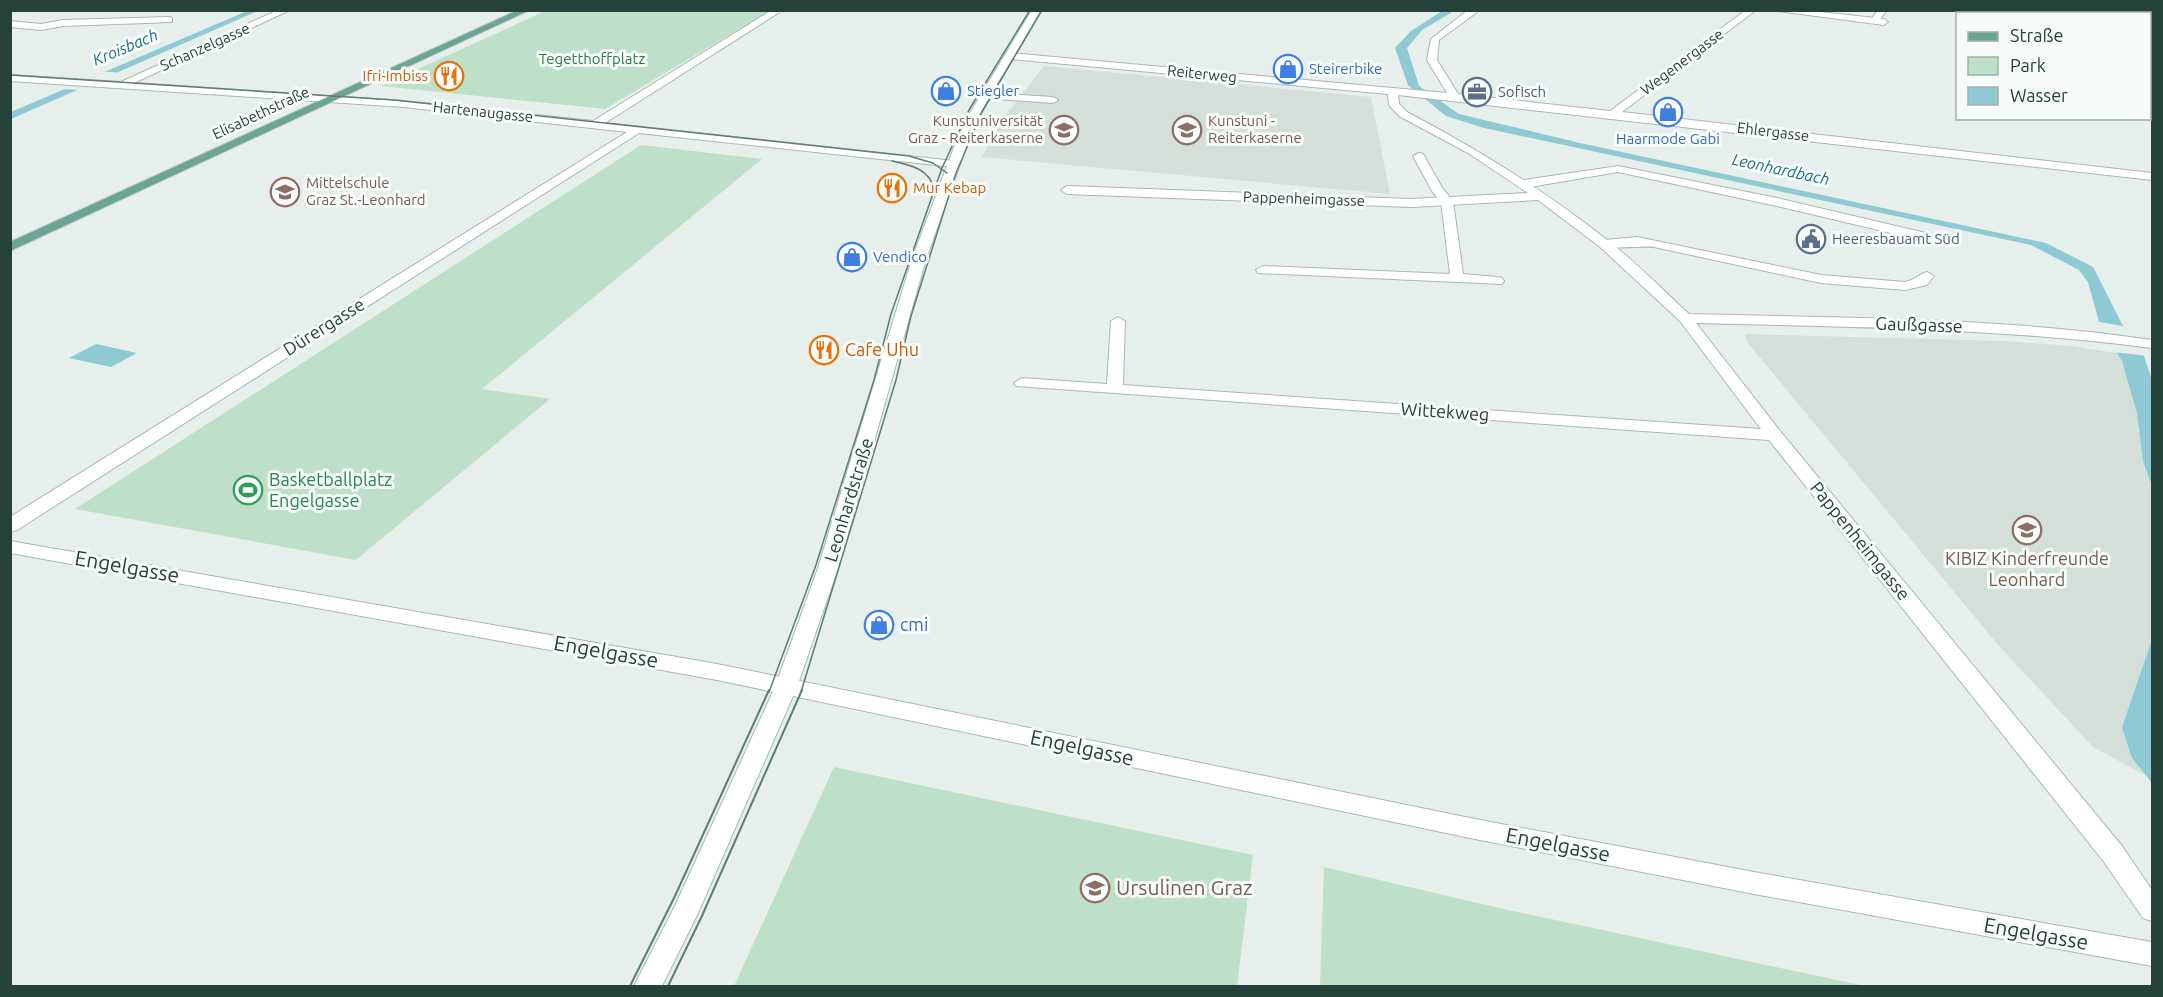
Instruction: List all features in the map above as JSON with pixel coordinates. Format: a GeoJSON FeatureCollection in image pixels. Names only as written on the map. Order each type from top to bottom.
{"type":"FeatureCollection","features":[{"type":"Feature","properties":{"kind":"main road","name":"Elisabethstraße"},"geometry":{"type":"LineString","coordinates":[[10,247],[526,10]]}},
{"type":"Feature","properties":{"kind":"street","name":"Schanzelgasse"},"geometry":{"type":"LineString","coordinates":[[124,84],[286,10]]}},
{"type":"Feature","properties":{"kind":"street"},"geometry":{"type":"LineString","coordinates":[[597,124],[779,10]]}},
{"type":"Feature","properties":{"kind":"street","name":"Leonhardstraße"},"geometry":{"type":"LineString","coordinates":[[648,987],[685,913],[786,687],[828,568],[901,316],[954,164],[975,113],[1037,10]]}},
{"type":"Feature","properties":{"kind":"street"},"geometry":{"type":"LineString","coordinates":[[1454,96],[1432,60],[1435,39],[1464,16],[1476,10]]}},
{"type":"Feature","properties":{"kind":"street","name":"Wegenergasse"},"geometry":{"type":"LineString","coordinates":[[1613,114],[1752,10]]}},
{"type":"Feature","properties":{"kind":"street"},"geometry":{"type":"LineString","coordinates":[[1774,10],[1884,22]]}},
{"type":"Feature","properties":{"kind":"street"},"geometry":{"type":"LineString","coordinates":[[1874,21],[1883,10]]}},
{"type":"Feature","properties":{"kind":"street"},"geometry":{"type":"LineString","coordinates":[[10,24],[41,27],[63,23],[169,20]]}},
{"type":"Feature","properties":{"kind":"street","name":"Reiterweg"},"geometry":{"type":"LineString","coordinates":[[1010,56],[1401,92]]}},
{"type":"Feature","properties":{"kind":"street","name":"Hartenaugasse"},"geometry":{"type":"LineString","coordinates":[[10,78],[334,98],[597,124],[954,164]]}},
{"type":"Feature","properties":{"kind":"street","name":"Ehlergasse"},"geometry":{"type":"LineString","coordinates":[[1401,92],[1454,96],[2152,176]]}},
{"type":"Feature","properties":{"kind":"street","name":"Pappenheimgasse"},"geometry":{"type":"LineString","coordinates":[[1401,92],[1394,105],[1403,114],[1472,150],[1541,196],[1605,244],[1685,318],[1774,435],[2113,854],[2152,910]]}},
{"type":"Feature","properties":{"kind":"street"},"geometry":{"type":"LineString","coordinates":[[987,96],[1053,100]]}},
{"type":"Feature","properties":{"kind":"street","name":"Dürergasse"},"geometry":{"type":"LineString","coordinates":[[10,526],[638,129]]}},
{"type":"Feature","properties":{"kind":"street"},"geometry":{"type":"LineString","coordinates":[[1419,156],[1438,191],[1448,201],[1457,278]]}},
{"type":"Feature","properties":{"kind":"street"},"geometry":{"type":"LineString","coordinates":[[1524,184],[1618,169],[1777,202],[1941,241]]}},
{"type":"Feature","properties":{"kind":"street","name":"Pappenheimgasse"},"geometry":{"type":"LineString","coordinates":[[1067,190],[1411,203],[1541,196]]}},
{"type":"Feature","properties":{"kind":"street"},"geometry":{"type":"LineString","coordinates":[[1605,244],[1654,243],[1821,279],[1905,286],[1922,282],[1927,276]]}},
{"type":"Feature","properties":{"kind":"street"},"geometry":{"type":"LineString","coordinates":[[1263,270],[1497,280]]}},
{"type":"Feature","properties":{"kind":"street","name":"Gaußgasse"},"geometry":{"type":"LineString","coordinates":[[1685,318],[1988,327],[2077,334],[2152,344]]}},
{"type":"Feature","properties":{"kind":"street"},"geometry":{"type":"LineString","coordinates":[[1115,389],[1118,321]]}},
{"type":"Feature","properties":{"kind":"street","name":"Wittekweg"},"geometry":{"type":"LineString","coordinates":[[1022,383],[1774,435]]}},
{"type":"Feature","properties":{"kind":"street","name":"Engelgasse"},"geometry":{"type":"LineString","coordinates":[[10,547],[717,672],[1264,788],[1492,833],[2152,954]]}},
{"type":"Feature","properties":{"kind":"shaded area","name":"Kunstuni - Reiterkaserne"},"geometry":{"type":"Polygon","coordinates":[[[1044,66],[1371,97],[1390,194],[981,157],[995,136],[999,124],[1044,66]]]}},
{"type":"Feature","properties":{"kind":"shaded area","name":"KIBIZ Kinderfreunde Leonhard"},"geometry":{"type":"Polygon","coordinates":[[[1745,334],[2005,341],[2071,346],[2128,355],[2152,414],[2152,779],[2093,747],[1999,646],[1747,342],[1745,334]]]}},
{"type":"Feature","properties":{"kind":"green space","name":"Tegetthoffplatz"},"geometry":{"type":"Polygon","coordinates":[[[545,11],[769,11],[605,109],[381,86],[545,11]]]}},
{"type":"Feature","properties":{"kind":"green space"},"geometry":{"type":"Polygon","coordinates":[[[641,145],[762,159],[482,389],[550,399],[356,560],[75,509],[641,145]]]}},
{"type":"Feature","properties":{"kind":"green space","name":"Ursulinen Graz"},"geometry":{"type":"Polygon","coordinates":[[[834,767],[1253,855],[1237,986],[734,986],[834,767]]]}},
{"type":"Feature","properties":{"kind":"green space"},"geometry":{"type":"Polygon","coordinates":[[[1324,867],[1499,908],[1865,986],[1320,986],[1324,867]]]}},
{"type":"Feature","properties":{"kind":"water","name":"Kroisbach"},"geometry":{"type":"Polygon","coordinates":[[[247,11],[258,11],[11,119],[11,112],[247,11]]]}},
{"type":"Feature","properties":{"kind":"water","name":"Leonhardbach"},"geometry":{"type":"Polygon","coordinates":[[[1442,11],[1454,11],[1422,30],[1407,48],[1419,86],[1459,114],[1580,143],[2046,243],[2093,267],[2123,326],[2144,356],[2152,380],[2152,486],[2143,461],[2137,413],[2122,361],[2099,322],[2088,282],[2079,270],[2031,245],[1484,128],[1446,116],[1408,85],[1395,48],[1411,31],[1442,11]]]}},
{"type":"Feature","properties":{"kind":"water"},"geometry":{"type":"Polygon","coordinates":[[[96,344],[137,353],[111,367],[69,358],[96,344]]]}},
{"type":"Feature","properties":{"kind":"water"},"geometry":{"type":"Polygon","coordinates":[[[2152,640],[2152,783],[2132,758],[2122,727],[2152,640]]]}},
{"type":"Feature","properties":{"kind":"pier"},"geometry":{"type":"Polygon","coordinates":[[[98,71],[123,73],[82,90],[58,89],[98,71]]]}},
{"type":"Feature","properties":{"kind":"pier"},"geometry":{"type":"Polygon","coordinates":[[[2095,321],[2127,327],[2148,356],[2113,352],[2095,321]]]}},
{"type":"Feature","properties":{"kind":"tram line"},"geometry":{"type":"LineString","coordinates":[[942,169],[969,110],[1030,10]]}},
{"type":"Feature","properties":{"kind":"tram line"},"geometry":{"type":"LineString","coordinates":[[801,692],[896,380],[911,316],[956,173],[982,112],[1042,10]]}},
{"type":"Feature","properties":{"kind":"tram line"},"geometry":{"type":"LineString","coordinates":[[10,75],[394,100],[909,156],[933,163],[942,169]]}},
{"type":"Feature","properties":{"kind":"tram line"},"geometry":{"type":"LineString","coordinates":[[892,161],[924,172],[932,182],[934,189]]}},
{"type":"Feature","properties":{"kind":"tram line"},"geometry":{"type":"LineString","coordinates":[[769,692],[816,565],[874,380],[891,314],[942,169]]}},
{"type":"Feature","properties":{"kind":"tram line"},"geometry":{"type":"LineString","coordinates":[[942,169],[947,173]]}},
{"type":"Feature","properties":{"kind":"tram line"},"geometry":{"type":"LineString","coordinates":[[630,986],[675,896],[769,690]]}},
{"type":"Feature","properties":{"kind":"tram line"},"geometry":{"type":"LineString","coordinates":[[668,986],[701,918],[802,690]]}},
{"type":"Feature","properties":{"kind":"place","name":"Steirerbike"},"geometry":{"type":"Point","coordinates":[1288,69]}},
{"type":"Feature","properties":{"kind":"place","name":"Ifri-Imbiss"},"geometry":{"type":"Point","coordinates":[449,76]}},
{"type":"Feature","properties":{"kind":"place","name":"Stiegler"},"geometry":{"type":"Point","coordinates":[946,91]}},
{"type":"Feature","properties":{"kind":"place","name":"Sofisch"},"geometry":{"type":"Point","coordinates":[1477,92]}},
{"type":"Feature","properties":{"kind":"place","name":"Haarmode Gabi"},"geometry":{"type":"Point","coordinates":[1668,112]}},
{"type":"Feature","properties":{"kind":"place","name":"Kunstuniversität Graz - Reiterkaserne"},"geometry":{"type":"Point","coordinates":[1064,130]}},
{"type":"Feature","properties":{"kind":"place","name":"Kunstuni - Reiterkaserne"},"geometry":{"type":"Point","coordinates":[1187,130]}},
{"type":"Feature","properties":{"kind":"place","name":"Mur Kebap"},"geometry":{"type":"Point","coordinates":[892,188]}},
{"type":"Feature","properties":{"kind":"place","name":"Mittelschule Graz St.-Leonhard"},"geometry":{"type":"Point","coordinates":[285,192]}},
{"type":"Feature","properties":{"kind":"place","name":"Heeresbauamt Süd"},"geometry":{"type":"Point","coordinates":[1811,239]}},
{"type":"Feature","properties":{"kind":"place","name":"Vendico"},"geometry":{"type":"Point","coordinates":[852,257]}},
{"type":"Feature","properties":{"kind":"place","name":"Cafe Uhu"},"geometry":{"type":"Point","coordinates":[824,350]}},
{"type":"Feature","properties":{"kind":"place","name":"Basketballplatz Engelgasse"},"geometry":{"type":"Point","coordinates":[248,490]}},
{"type":"Feature","properties":{"kind":"place","name":"KIBIZ Kinderfreunde Leonhard"},"geometry":{"type":"Point","coordinates":[2027,530]}},
{"type":"Feature","properties":{"kind":"place","name":"cmi"},"geometry":{"type":"Point","coordinates":[879,625]}},
{"type":"Feature","properties":{"kind":"place","name":"Ursulinen Graz"},"geometry":{"type":"Point","coordinates":[1095,888]}}]}
